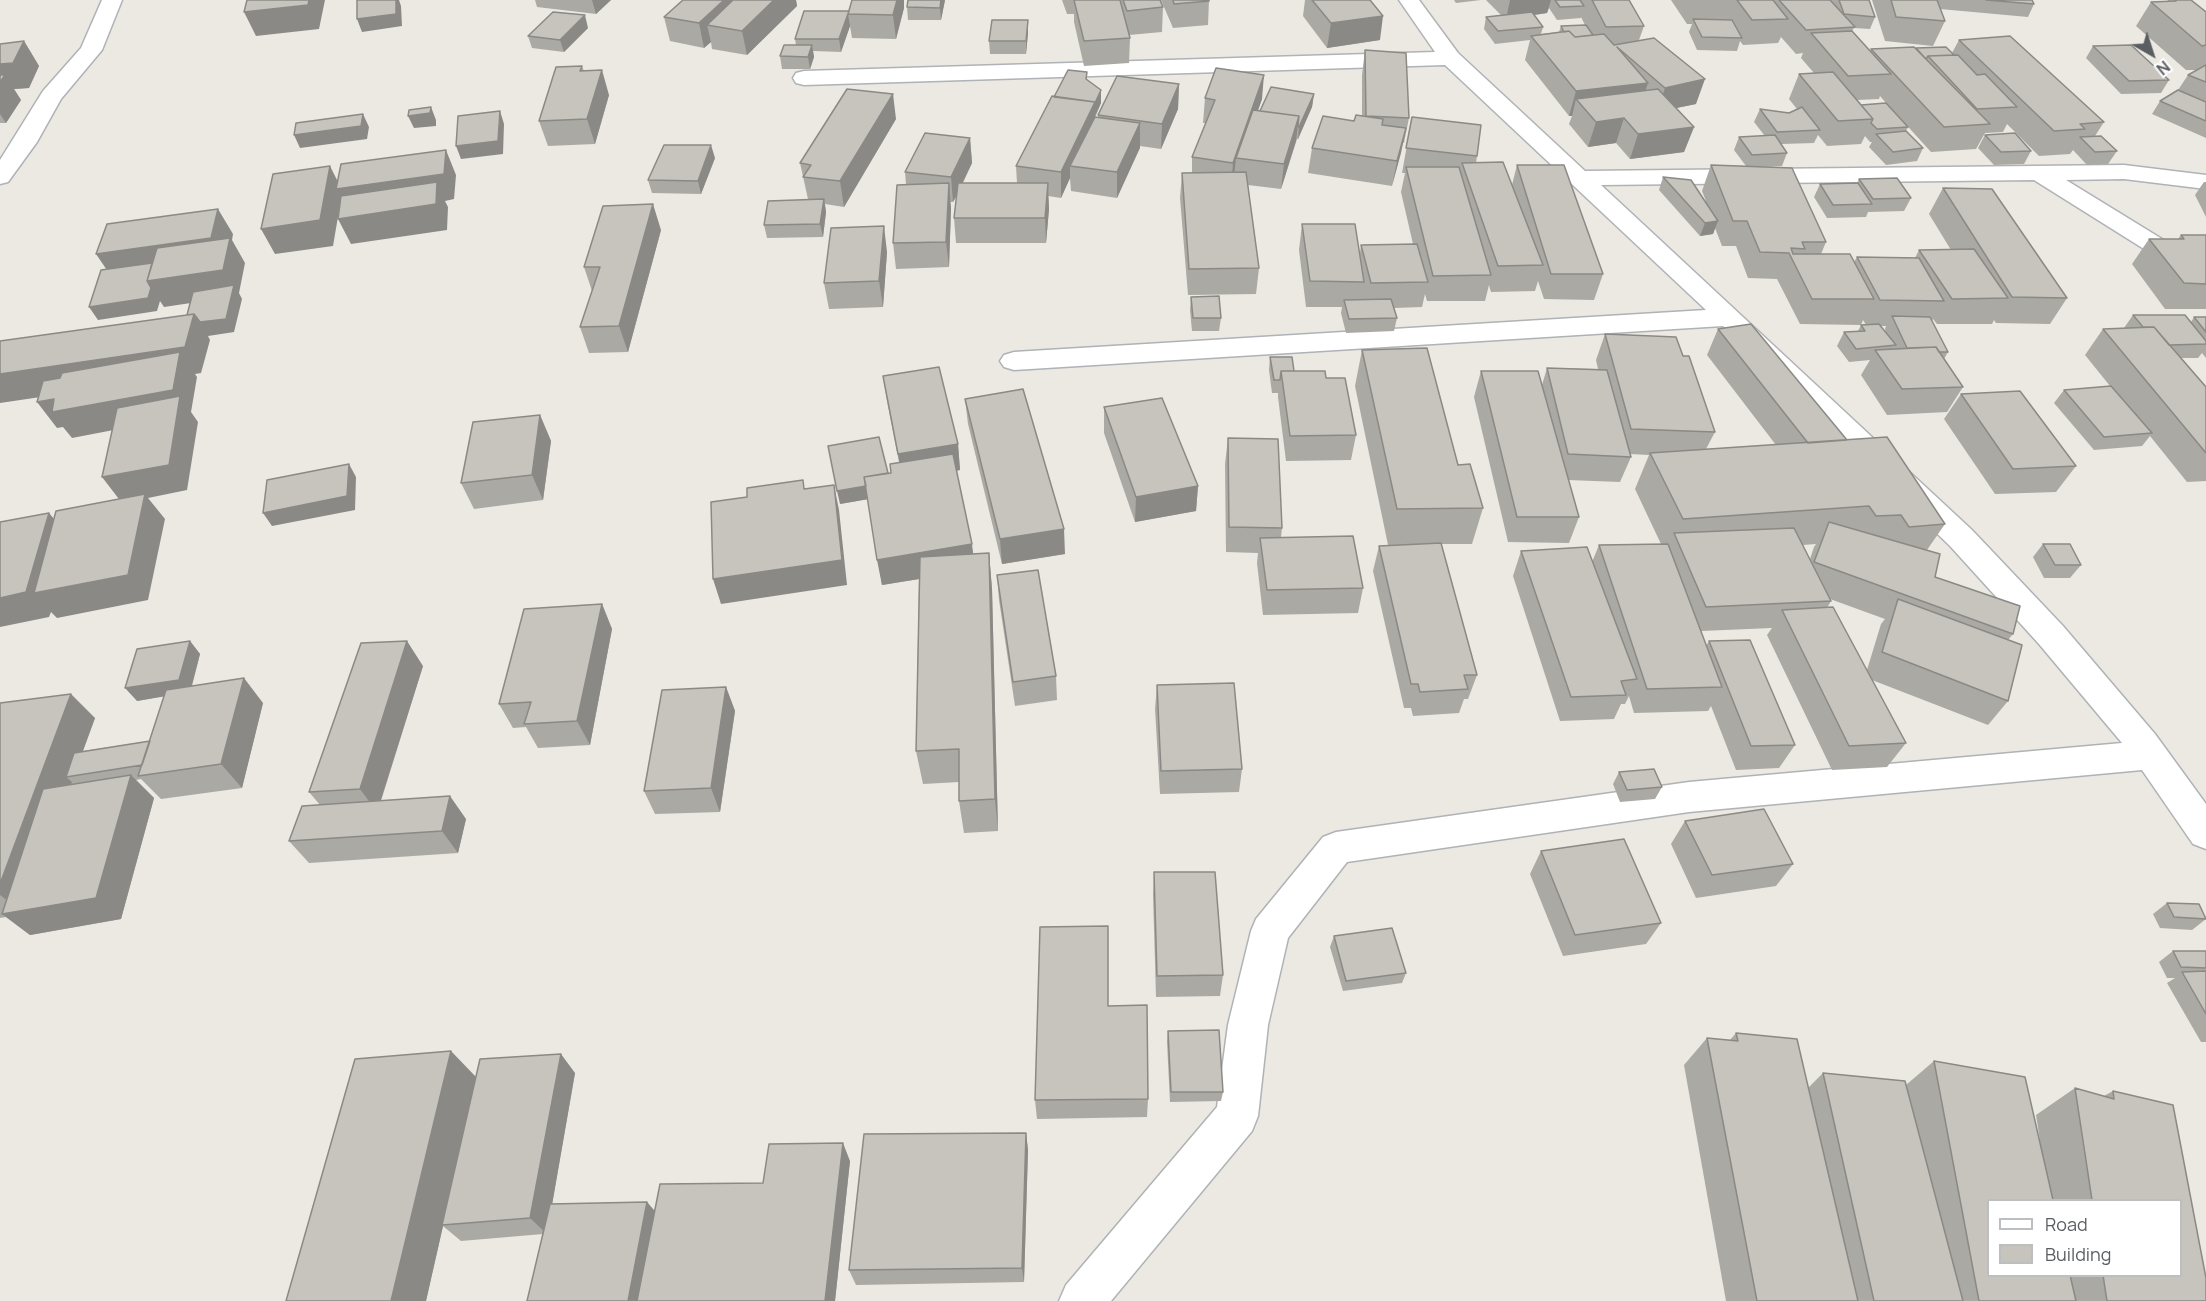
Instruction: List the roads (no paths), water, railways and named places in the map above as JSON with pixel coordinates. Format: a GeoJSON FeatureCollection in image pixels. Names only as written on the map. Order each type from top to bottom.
{"type":"FeatureCollection","features":[{"type":"Feature","properties":{"kind":"street"},"geometry":{"type":"LineString","coordinates":[[0,177],[25,142],[51,96],[91,50],[112,0]]}},
{"type":"Feature","properties":{"kind":"street"},"geometry":{"type":"LineString","coordinates":[[1409,0],[1450,58],[1729,317],[1961,538],[2051,635],[2151,755],[2206,833]]}},
{"type":"Feature","properties":{"kind":"street"},"geometry":{"type":"LineString","coordinates":[[804,78],[1450,58]]}},
{"type":"Feature","properties":{"kind":"street"},"geometry":{"type":"LineString","coordinates":[[1579,178],[2124,172],[2206,182]]}},
{"type":"Feature","properties":{"kind":"street"},"geometry":{"type":"LineString","coordinates":[[2039,173],[2169,254],[2206,255]]}},
{"type":"Feature","properties":{"kind":"street"},"geometry":{"type":"LineString","coordinates":[[1014,361],[1729,317]]}},
{"type":"Feature","properties":{"kind":"street"},"geometry":{"type":"LineString","coordinates":[[1082,1301],[1237,1116],[1248,1025],[1270,931],[1336,849],[1689,797],[2151,755]]}}]}
